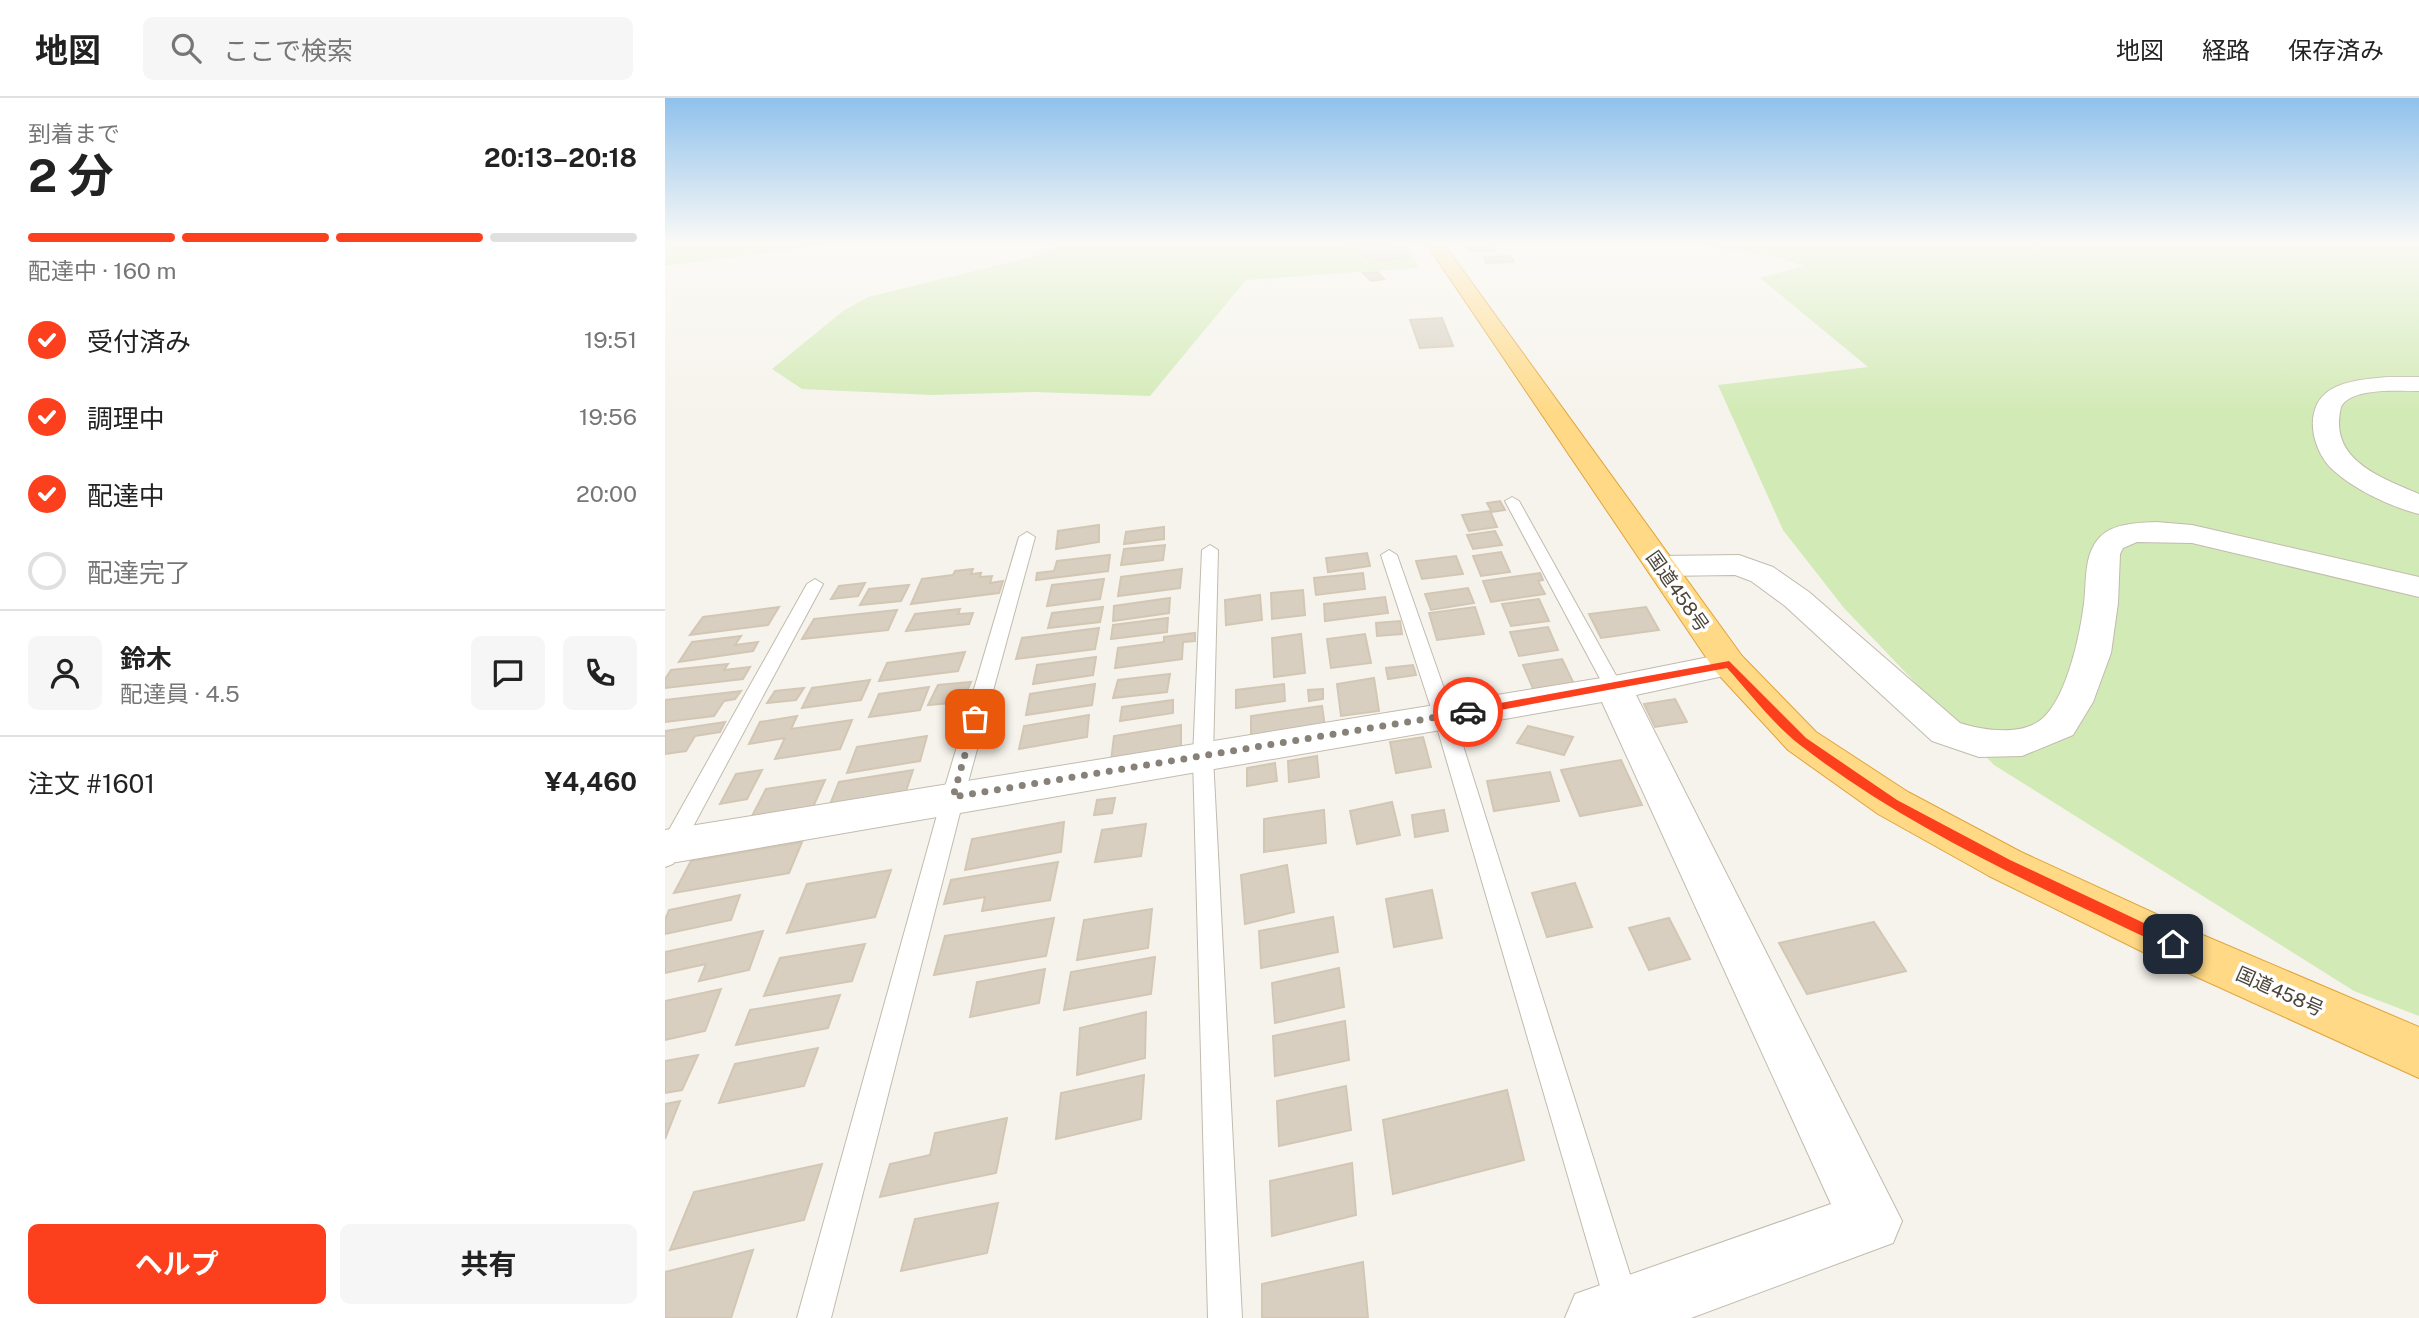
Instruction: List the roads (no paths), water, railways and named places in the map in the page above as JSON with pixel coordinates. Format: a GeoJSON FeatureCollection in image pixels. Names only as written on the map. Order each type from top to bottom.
{"type":"FeatureCollection","features":[{"type":"Feature","properties":{"kind":"highway","name":"国道458号"},"geometry":{"type":"LineString","coordinates":[[1474,300],[1729,664],[1802,741],[1893,803],[2017,870],[2173,944],[2419,1053]]}},
{"type":"Feature","properties":{"kind":"street"},"geometry":{"type":"LineString","coordinates":[[2419,384],[2378,385],[2351,390],[2336,397],[2327,411],[2325,431],[2330,449],[2343,464],[2370,482],[2419,505]]}},
{"type":"Feature","properties":{"kind":"street"},"geometry":{"type":"LineString","coordinates":[[1661,566],[1739,565],[1762,574],[1797,599],[1946,732],[1979,744],[2022,743],[2059,726],[2074,702],[2094,653],[2105,554],[2112,542],[2131,533],[2156,531],[2192,534],[2419,587]]}},
{"type":"Feature","properties":{"kind":"street"},"geometry":{"type":"LineString","coordinates":[[667,850],[953,797],[1614,688],[1729,664]]}},
{"type":"Feature","properties":{"kind":"street"},"geometry":{"type":"LineString","coordinates":[[1611,1314],[1871,1221],[1614,688]]}},
{"type":"Feature","properties":{"kind":"lane"},"geometry":{"type":"LineString","coordinates":[[1512,501],[1614,688]]}},
{"type":"Feature","properties":{"kind":"lane"},"geometry":{"type":"LineString","coordinates":[[814,1318],[953,797],[1027,537]]}},
{"type":"Feature","properties":{"kind":"lane"},"geometry":{"type":"LineString","coordinates":[[1210,550],[1203,757],[1225,1318]]}},
{"type":"Feature","properties":{"kind":"lane"},"geometry":{"type":"LineString","coordinates":[[1389,555],[1444,717],[1611,1314]]}},
{"type":"Feature","properties":{"kind":"lane"},"geometry":{"type":"LineString","coordinates":[[667,850],[815,584]]}}]}
